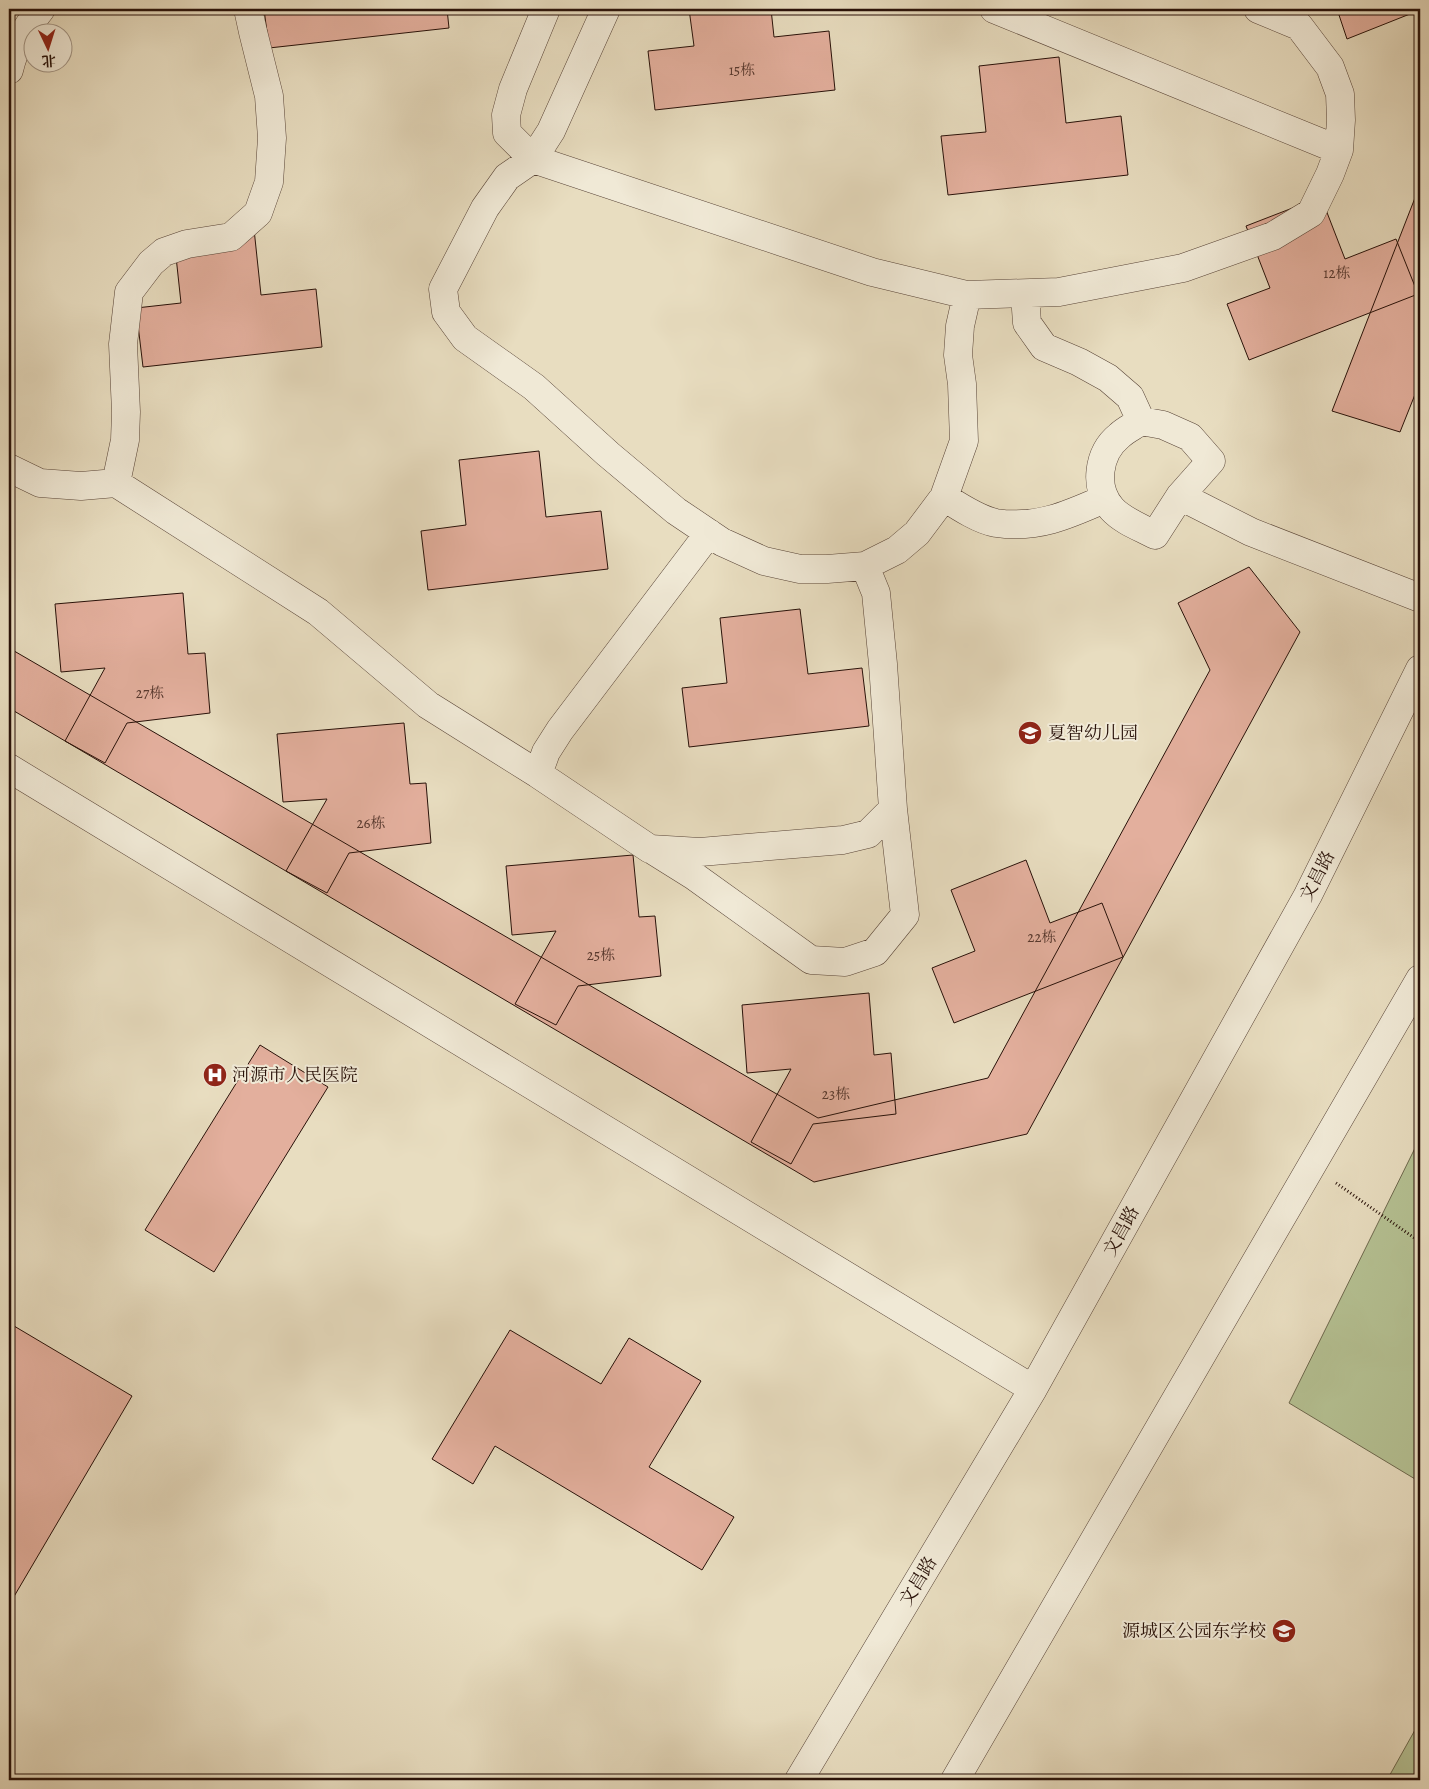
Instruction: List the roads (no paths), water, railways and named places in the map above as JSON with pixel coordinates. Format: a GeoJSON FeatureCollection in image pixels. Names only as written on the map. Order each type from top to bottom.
{"type":"FeatureCollection","features":[{"type":"Feature","properties":{"kind":"street"},"geometry":{"type":"LineString","coordinates":[[9,70],[13,51],[26,28],[41,9]]}},
{"type":"Feature","properties":{"kind":"street"},"geometry":{"type":"LineString","coordinates":[[116,483],[125,440],[126,412],[123,344],[130,292],[151,263],[164,252],[187,244],[231,237],[258,214],[269,182],[272,138],[269,96],[248,9]]}},
{"type":"Feature","properties":{"kind":"street"},"geometry":{"type":"LineString","coordinates":[[546,9],[513,90],[506,115],[506,134],[533,159],[872,272],[967,296],[1026,295],[1059,292],[1183,268],[1273,236],[1311,213],[1330,174],[1338,150],[1341,120],[1340,94],[1330,67],[1299,26],[1258,9]]}},
{"type":"Feature","properties":{"kind":"street"},"geometry":{"type":"LineString","coordinates":[[606,9],[551,132],[533,159],[507,178],[485,208],[443,289],[446,312],[465,338],[534,387],[676,511],[722,542],[764,561],[800,568],[827,569],[865,566],[897,550],[917,533],[944,497],[964,441],[962,384],[958,355],[960,326],[967,296]]}},
{"type":"Feature","properties":{"kind":"street"},"geometry":{"type":"LineString","coordinates":[[994,9],[1338,150]]}},
{"type":"Feature","properties":{"kind":"street"},"geometry":{"type":"LineString","coordinates":[[1026,295],[1027,323],[1044,347],[1079,362],[1108,378],[1130,397],[1141,421]]}},
{"type":"Feature","properties":{"kind":"street"},"geometry":{"type":"LineString","coordinates":[[1141,421],[1163,425],[1190,437],[1211,461],[1180,496],[1154,535],[1130,522],[1112,510],[1104,499],[1099,482],[1104,452],[1118,436],[1141,421]]}},
{"type":"Feature","properties":{"kind":"street"},"geometry":{"type":"LineString","coordinates":[[9,468],[40,483],[81,486],[116,483],[318,612],[428,705],[694,876],[811,960],[845,962],[875,952],[905,915],[893,809],[876,593],[865,566]]}},
{"type":"Feature","properties":{"kind":"street"},"geometry":{"type":"LineString","coordinates":[[1180,496],[1251,532],[1420,598]]}},
{"type":"Feature","properties":{"kind":"street"},"geometry":{"type":"LineString","coordinates":[[944,497],[963,510],[995,523],[1030,524],[1064,517],[1104,499]]}},
{"type":"Feature","properties":{"kind":"street"},"geometry":{"type":"LineString","coordinates":[[538,774],[546,752],[560,730],[709,533]]}},
{"type":"Feature","properties":{"kind":"street","name":"文昌路"},"geometry":{"type":"LineString","coordinates":[[799,1780],[1033,1389],[1308,895],[1420,669]]}},
{"type":"Feature","properties":{"kind":"street"},"geometry":{"type":"LineString","coordinates":[[9,768],[1033,1389]]}},
{"type":"Feature","properties":{"kind":"street"},"geometry":{"type":"LineString","coordinates":[[650,849],[700,852],[843,840],[868,834],[893,809]]}},
{"type":"Feature","properties":{"kind":"street"},"geometry":{"type":"LineString","coordinates":[[955,1780],[1420,979]]}},
{"type":"Feature","properties":{"kind":"place","name":"夏智幼儿园"},"geometry":{"type":"Point","coordinates":[1030,733]}},
{"type":"Feature","properties":{"kind":"place","name":"河源市人民医院"},"geometry":{"type":"Point","coordinates":[215,1075]}},
{"type":"Feature","properties":{"kind":"place","name":"源城区公园东学校"},"geometry":{"type":"Point","coordinates":[1284,1631]}}]}
